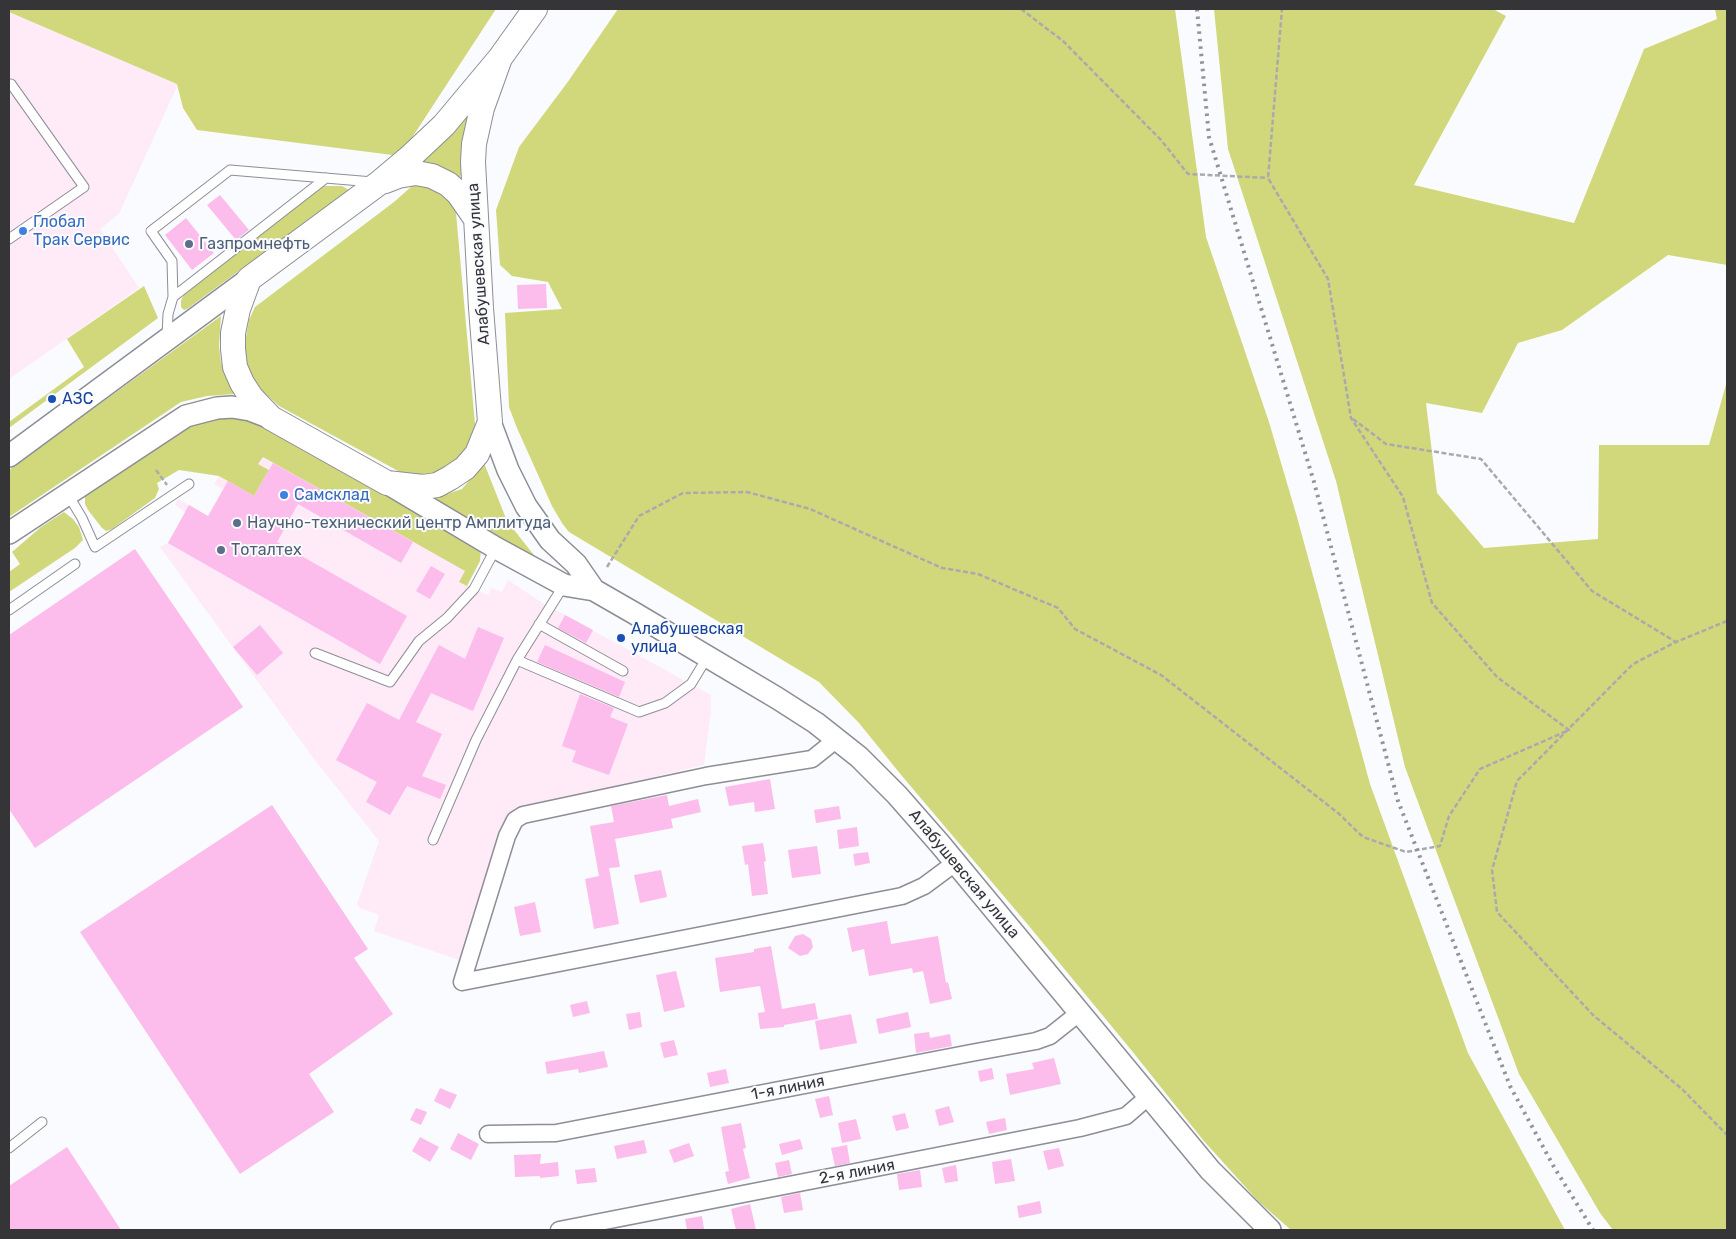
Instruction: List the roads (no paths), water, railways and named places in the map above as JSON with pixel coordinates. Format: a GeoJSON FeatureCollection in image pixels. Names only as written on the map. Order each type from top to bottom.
{"type":"FeatureCollection","features":[{"type":"Feature","properties":{"kind":"main road"},"geometry":{"type":"LineString","coordinates":[[490,422],[477,454],[465,468],[450,478],[437,485],[423,486],[387,483],[272,418],[252,397],[242,383],[235,367],[234,332],[238,309],[250,279],[379,183],[444,125],[500,58],[535,9]]}},
{"type":"Feature","properties":{"kind":"main road","name":"Алабушевская улица"},"geometry":{"type":"LineString","coordinates":[[490,422],[473,179],[474,144],[482,108],[500,58]]}},
{"type":"Feature","properties":{"kind":"main road"},"geometry":{"type":"LineString","coordinates":[[379,183],[398,176],[416,173],[432,176],[448,184],[458,193],[476,219]]}},
{"type":"Feature","properties":{"kind":"street"},"geometry":{"type":"LineString","coordinates":[[9,456],[250,279]]}},
{"type":"Feature","properties":{"kind":"street"},"geometry":{"type":"LineString","coordinates":[[9,533],[186,416],[217,408],[232,407],[250,410],[272,418]]}},
{"type":"Feature","properties":{"kind":"street","name":"Алабушевская улица"},"geometry":{"type":"LineString","coordinates":[[490,422],[508,470],[526,506],[550,540],[576,564],[594,590]]}},
{"type":"Feature","properties":{"kind":"street","name":"Алабушевская улица"},"geometry":{"type":"LineString","coordinates":[[387,483],[496,548],[564,585],[594,590],[777,698],[837,739],[897,795],[1210,1170],[1267,1229]]}},
{"type":"Feature","properties":{"kind":"street"},"geometry":{"type":"LineString","coordinates":[[837,739],[812,760],[798,760],[706,776],[523,815],[515,820],[507,836],[462,982],[902,896],[924,886],[955,863]]}},
{"type":"Feature","properties":{"kind":"street","name":"1-я линия"},"geometry":{"type":"LineString","coordinates":[[488,1134],[556,1134],[1036,1042],[1050,1036],[1079,1013]]}},
{"type":"Feature","properties":{"kind":"street","name":"2-я линия"},"geometry":{"type":"LineString","coordinates":[[559,1230],[1080,1128],[1126,1116],[1148,1097]]}},
{"type":"Feature","properties":{"kind":"lane"},"geometry":{"type":"LineString","coordinates":[[9,86],[11,84],[84,187],[9,239]]}},
{"type":"Feature","properties":{"kind":"lane"},"geometry":{"type":"LineString","coordinates":[[167,340],[168,314],[173,297],[172,261],[151,231],[230,170],[379,183]]}},
{"type":"Feature","properties":{"kind":"lane"},"geometry":{"type":"LineString","coordinates":[[173,297],[326,178]]}},
{"type":"Feature","properties":{"kind":"lane"},"geometry":{"type":"LineString","coordinates":[[67,493],[82,518],[95,547],[189,484]]}},
{"type":"Feature","properties":{"kind":"lane"},"geometry":{"type":"LineString","coordinates":[[315,653],[390,682],[419,641],[447,618],[474,589],[496,548]]}},
{"type":"Feature","properties":{"kind":"lane"},"geometry":{"type":"LineString","coordinates":[[9,610],[75,564]]}},
{"type":"Feature","properties":{"kind":"lane"},"geometry":{"type":"LineString","coordinates":[[433,840],[476,740],[517,660],[564,585]]}},
{"type":"Feature","properties":{"kind":"lane"},"geometry":{"type":"LineString","coordinates":[[539,624],[623,670]]}},
{"type":"Feature","properties":{"kind":"lane"},"geometry":{"type":"LineString","coordinates":[[517,660],[639,712],[664,702],[692,684],[708,656]]}},
{"type":"Feature","properties":{"kind":"lane"},"geometry":{"type":"LineString","coordinates":[[9,1148],[42,1122]]}},
{"type":"Feature","properties":{"kind":"railway"},"geometry":{"type":"LineString","coordinates":[[1197,9],[1209,137],[1314,482],[1398,801],[1510,1086],[1554,1167],[1593,1230]]}},
{"type":"Feature","properties":{"kind":"place","name":"Глобал Трак Сервис"},"geometry":{"type":"Point","coordinates":[23,231]}},
{"type":"Feature","properties":{"kind":"place","name":"Газпромнефть"},"geometry":{"type":"Point","coordinates":[189,244]}},
{"type":"Feature","properties":{"kind":"place","name":"АЗС"},"geometry":{"type":"Point","coordinates":[52,399]}},
{"type":"Feature","properties":{"kind":"place","name":"Самсклад"},"geometry":{"type":"Point","coordinates":[284,495]}},
{"type":"Feature","properties":{"kind":"place","name":"Научно-технический центр Амплитуда"},"geometry":{"type":"Point","coordinates":[237,523]}},
{"type":"Feature","properties":{"kind":"place","name":"Тоталтех"},"geometry":{"type":"Point","coordinates":[221,550]}},
{"type":"Feature","properties":{"kind":"place","name":"Алабушевская улица"},"geometry":{"type":"Point","coordinates":[621,638]}}]}
